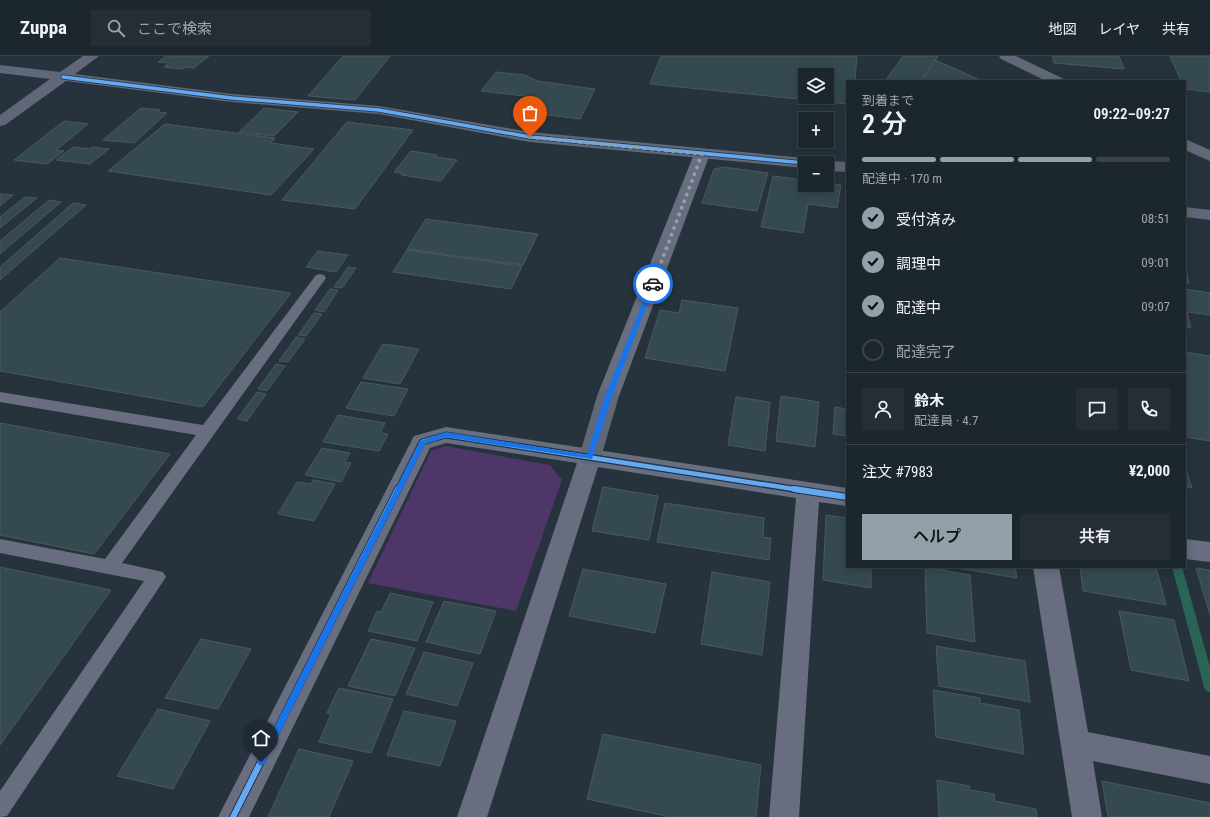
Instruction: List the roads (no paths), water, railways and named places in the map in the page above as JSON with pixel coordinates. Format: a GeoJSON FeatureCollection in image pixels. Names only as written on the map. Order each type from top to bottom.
{"type":"FeatureCollection","features":[{"type":"Feature","properties":{"kind":"highway"},"geometry":{"type":"LineString","coordinates":[[1006,56],[1055,80]]}},
{"type":"Feature","properties":{"kind":"highway"},"geometry":{"type":"LineString","coordinates":[[1186,144],[1210,156]]}},
{"type":"Feature","properties":{"kind":"street"},"geometry":{"type":"LineString","coordinates":[[0,122],[92,56]]}},
{"type":"Feature","properties":{"kind":"street"},"geometry":{"type":"LineString","coordinates":[[0,69],[232,98],[379,110],[530,137],[798,163]]}},
{"type":"Feature","properties":{"kind":"street"},"geometry":{"type":"LineString","coordinates":[[472,817],[590,457],[608,396],[702,154]]}},
{"type":"Feature","properties":{"kind":"street"},"geometry":{"type":"LineString","coordinates":[[834,166],[846,167]]}},
{"type":"Feature","properties":{"kind":"street"},"geometry":{"type":"LineString","coordinates":[[1186,212],[1210,215]]}},
{"type":"Feature","properties":{"kind":"street"},"geometry":{"type":"LineString","coordinates":[[233,817],[422,442],[446,435],[846,497]]}},
{"type":"Feature","properties":{"kind":"street"},"geometry":{"type":"LineString","coordinates":[[784,817],[808,491]]}},
{"type":"Feature","properties":{"kind":"street"},"geometry":{"type":"LineString","coordinates":[[1186,548],[1210,552]]}},
{"type":"Feature","properties":{"kind":"street"},"geometry":{"type":"LineString","coordinates":[[1046,568],[1087,817]]}},
{"type":"Feature","properties":{"kind":"street"},"geometry":{"type":"LineString","coordinates":[[1076,744],[1210,770]]}},
{"type":"Feature","properties":{"kind":"lane"},"geometry":{"type":"LineString","coordinates":[[109,567],[320,278]]}},
{"type":"Feature","properties":{"kind":"lane"},"geometry":{"type":"LineString","coordinates":[[0,397],[207,431]]}},
{"type":"Feature","properties":{"kind":"lane"},"geometry":{"type":"LineString","coordinates":[[0,546],[157,577],[0,808]]}},
{"type":"Feature","properties":{"kind":"waterway"},"geometry":{"type":"LineString","coordinates":[[1177,568],[1210,687]]}}]}
